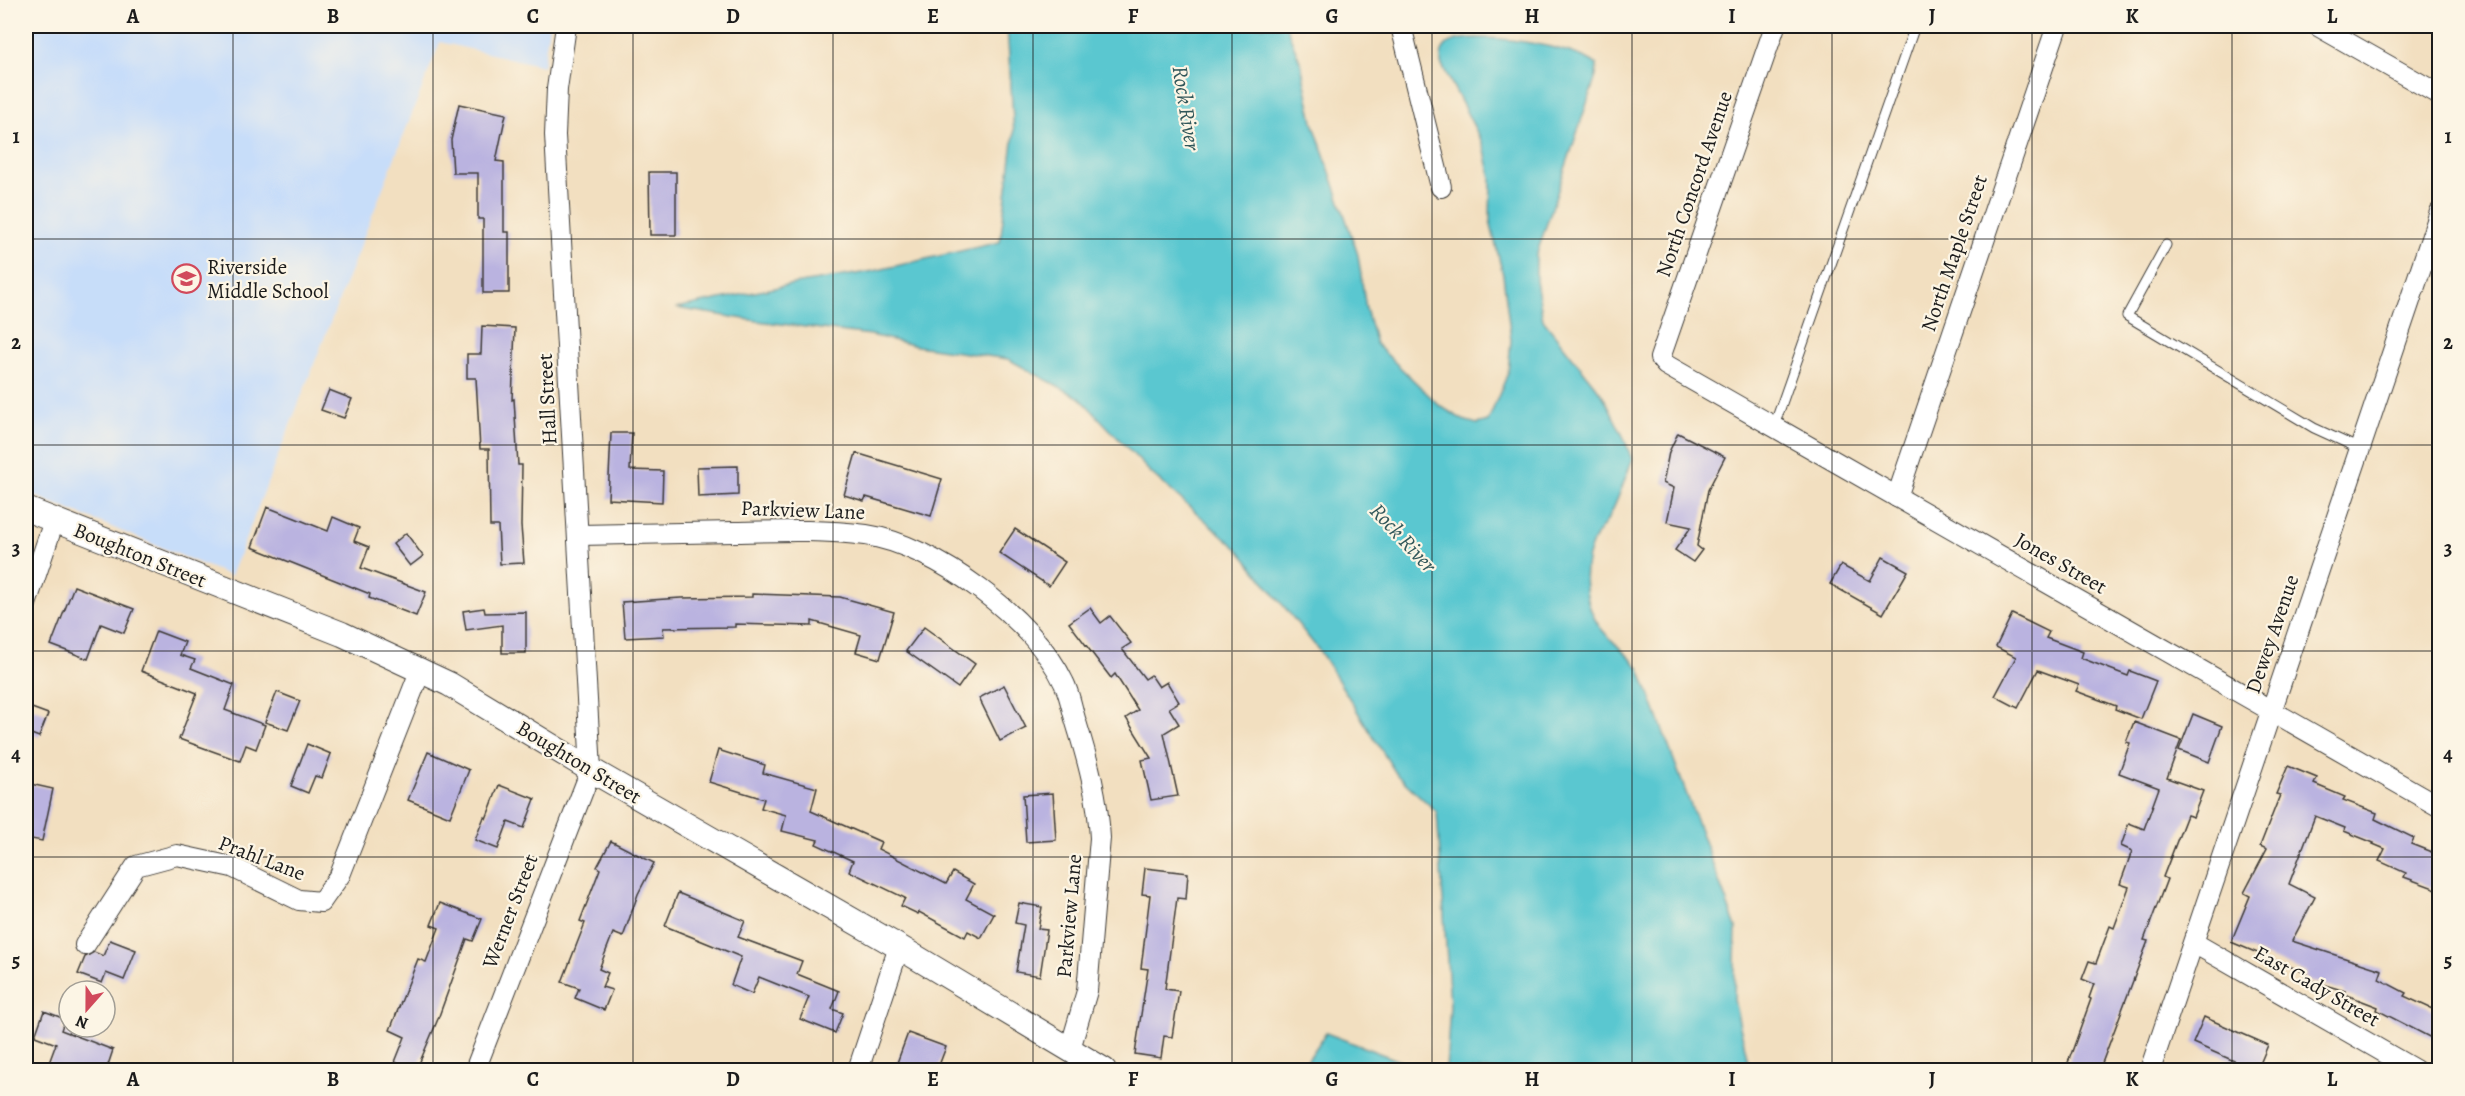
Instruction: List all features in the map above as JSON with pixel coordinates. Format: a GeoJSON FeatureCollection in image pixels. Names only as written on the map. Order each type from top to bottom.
{"type":"FeatureCollection","features":[{"type":"Feature","properties":{"kind":"street","name":"Hall Street"},"geometry":{"type":"LineString","coordinates":[[566,26],[557,89],[555,135],[591,770]]}},
{"type":"Feature","properties":{"kind":"street"},"geometry":{"type":"LineString","coordinates":[[1401,26],[1441,187]]}},
{"type":"Feature","properties":{"kind":"street","name":"North Concord Avenue"},"geometry":{"type":"LineString","coordinates":[[1660,358],[1775,26]]}},
{"type":"Feature","properties":{"kind":"street","name":"North Maple Street"},"geometry":{"type":"LineString","coordinates":[[1897,497],[2057,26]]}},
{"type":"Feature","properties":{"kind":"street"},"geometry":{"type":"LineString","coordinates":[[2318,26],[2439,95]]}},
{"type":"Feature","properties":{"kind":"street","name":"Dewey Avenue"},"geometry":{"type":"LineString","coordinates":[[2150,1071],[2439,212]]}},
{"type":"Feature","properties":{"kind":"street","name":"Jones Street"},"geometry":{"type":"LineString","coordinates":[[1660,358],[1666,365],[2439,807]]}},
{"type":"Feature","properties":{"kind":"street","name":"Boughton Street"},"geometry":{"type":"LineString","coordinates":[[26,509],[342,634],[421,669],[591,770],[899,946],[1104,1071]]}},
{"type":"Feature","properties":{"kind":"street"},"geometry":{"type":"LineString","coordinates":[[26,604],[54,521]]}},
{"type":"Feature","properties":{"kind":"street","name":"Parkview Lane"},"geometry":{"type":"LineString","coordinates":[[579,535],[816,531],[867,535],[914,548],[951,568],[1021,626],[1048,656],[1064,683],[1088,759],[1099,815],[1100,838],[1087,991],[1070,1049]]}},
{"type":"Feature","properties":{"kind":"street","name":"Prahl Lane"},"geometry":{"type":"LineString","coordinates":[[85,945],[136,866],[177,855],[232,867],[299,900],[321,902],[340,875],[421,669]]}},
{"type":"Feature","properties":{"kind":"street","name":"Werner Street"},"geometry":{"type":"LineString","coordinates":[[475,1071],[591,770]]}},
{"type":"Feature","properties":{"kind":"street","name":"East Cady Street"},"geometry":{"type":"LineString","coordinates":[[2194,943],[2415,1071]]}},
{"type":"Feature","properties":{"kind":"street"},"geometry":{"type":"LineString","coordinates":[[858,1071],[899,946]]}},
{"type":"Feature","properties":{"kind":"lane"},"geometry":{"type":"LineString","coordinates":[[1774,426],[1916,26]]}},
{"type":"Feature","properties":{"kind":"lane"},"geometry":{"type":"LineString","coordinates":[[2166,245],[2127,316],[2314,428],[2360,449]]}},
{"type":"Feature","properties":{"kind":"shaded area","name":"Riverside Middle School"},"geometry":{"type":"Polygon","coordinates":[[[26,26],[549,26],[543,66],[440,42],[231,576],[26,492],[26,26]]]}},
{"type":"Feature","properties":{"kind":"water","name":"Rock River"},"geometry":{"type":"Polygon","coordinates":[[[1007,26],[1286,26],[1301,64],[1313,122],[1358,255],[1366,309],[1376,344],[1440,406],[1463,420],[1477,424],[1488,421],[1508,373],[1511,340],[1503,275],[1490,221],[1491,178],[1484,146],[1441,63],[1442,52],[1449,43],[1461,39],[1501,39],[1548,46],[1586,58],[1597,65],[1596,76],[1536,256],[1536,281],[1543,320],[1603,396],[1632,460],[1612,512],[1590,548],[1585,582],[1589,605],[1599,626],[1640,669],[1736,927],[1734,1000],[1750,1070],[1446,1070],[1450,1005],[1437,812],[1397,775],[1321,653],[1239,550],[1151,473],[1080,398],[1008,359],[917,346],[871,335],[676,308],[794,284],[874,271],[1000,242],[1014,134],[1007,26]]]}},
{"type":"Feature","properties":{"kind":"water"},"geometry":{"type":"Polygon","coordinates":[[[1326,1033],[1424,1070],[1301,1070],[1326,1033]]]}},
{"type":"Feature","properties":{"kind":"building"},"geometry":{"type":"Polygon","coordinates":[[[459,104],[506,114],[496,161],[504,162],[504,232],[509,232],[509,293],[483,293],[483,219],[478,219],[478,173],[453,173],[451,140],[459,104]]]}},
{"type":"Feature","properties":{"kind":"building"},"geometry":{"type":"Polygon","coordinates":[[[649,172],[676,172],[676,235],[650,235],[649,172]]]}},
{"type":"Feature","properties":{"kind":"building"},"geometry":{"type":"Polygon","coordinates":[[[482,326],[515,328],[512,400],[514,399],[518,465],[522,465],[521,526],[524,563],[500,564],[498,526],[490,526],[489,449],[480,449],[476,378],[467,378],[467,354],[481,354],[482,326]]]}},
{"type":"Feature","properties":{"kind":"building"},"geometry":{"type":"Polygon","coordinates":[[[329,390],[352,399],[344,418],[321,410],[329,390]]]}},
{"type":"Feature","properties":{"kind":"building"},"geometry":{"type":"Polygon","coordinates":[[[611,433],[632,433],[630,470],[663,471],[662,502],[608,499],[611,433]]]}},
{"type":"Feature","properties":{"kind":"building"},"geometry":{"type":"Polygon","coordinates":[[[1678,433],[1725,457],[1708,490],[1697,546],[1702,550],[1693,562],[1675,550],[1691,527],[1667,522],[1674,488],[1663,483],[1669,452],[1678,433]]]}},
{"type":"Feature","properties":{"kind":"building"},"geometry":{"type":"Polygon","coordinates":[[[856,453],[942,479],[931,516],[866,497],[864,501],[844,495],[856,453]]]}},
{"type":"Feature","properties":{"kind":"building"},"geometry":{"type":"Polygon","coordinates":[[[738,466],[738,495],[698,497],[697,467],[738,466]]]}},
{"type":"Feature","properties":{"kind":"building"},"geometry":{"type":"Polygon","coordinates":[[[267,507],[328,531],[333,517],[359,528],[354,541],[369,547],[361,568],[426,592],[416,616],[369,598],[370,594],[252,547],[267,507]]]}},
{"type":"Feature","properties":{"kind":"building"},"geometry":{"type":"Polygon","coordinates":[[[1015,529],[1065,562],[1049,586],[999,553],[1015,529]]]}},
{"type":"Feature","properties":{"kind":"building"},"geometry":{"type":"Polygon","coordinates":[[[406,533],[423,556],[410,566],[393,544],[406,533]]]}},
{"type":"Feature","properties":{"kind":"building"},"geometry":{"type":"Polygon","coordinates":[[[1883,557],[1908,571],[1883,614],[1830,584],[1841,565],[1870,581],[1883,557]]]}},
{"type":"Feature","properties":{"kind":"building"},"geometry":{"type":"Polygon","coordinates":[[[74,586],[134,609],[124,633],[101,624],[88,659],[51,645],[74,586]]]}},
{"type":"Feature","properties":{"kind":"building"},"geometry":{"type":"Polygon","coordinates":[[[752,594],[840,597],[894,612],[880,659],[856,652],[861,635],[812,621],[812,626],[735,624],[735,627],[663,628],[664,636],[625,638],[622,602],[752,597],[752,594]]]}},
{"type":"Feature","properties":{"kind":"building"},"geometry":{"type":"Polygon","coordinates":[[[484,608],[485,613],[526,612],[526,653],[502,653],[502,625],[466,630],[463,611],[484,608]]]}},
{"type":"Feature","properties":{"kind":"building"},"geometry":{"type":"Polygon","coordinates":[[[1090,608],[1101,623],[1110,616],[1131,643],[1122,649],[1145,679],[1151,675],[1159,687],[1167,682],[1179,702],[1169,708],[1179,724],[1164,733],[1178,796],[1151,800],[1142,760],[1151,758],[1126,718],[1138,710],[1115,674],[1111,678],[1069,623],[1090,608]]]}},
{"type":"Feature","properties":{"kind":"building"},"geometry":{"type":"Polygon","coordinates":[[[2012,614],[2049,632],[2046,638],[2083,652],[2081,658],[2128,676],[2130,671],[2156,681],[2141,719],[2115,709],[2116,706],[2076,691],[2079,685],[2038,670],[2018,708],[1995,696],[2016,657],[1996,647],[2012,614]]]}},
{"type":"Feature","properties":{"kind":"building"},"geometry":{"type":"Polygon","coordinates":[[[924,627],[975,664],[958,688],[906,651],[924,627]]]}},
{"type":"Feature","properties":{"kind":"building"},"geometry":{"type":"Polygon","coordinates":[[[156,631],[185,642],[180,655],[195,660],[191,668],[234,685],[225,710],[265,725],[256,749],[246,745],[240,761],[179,739],[197,693],[141,671],[156,631]]]}},
{"type":"Feature","properties":{"kind":"building"},"geometry":{"type":"Polygon","coordinates":[[[1004,685],[1026,728],[1000,741],[979,698],[1004,685]]]}},
{"type":"Feature","properties":{"kind":"building"},"geometry":{"type":"Polygon","coordinates":[[[277,692],[300,701],[288,730],[265,722],[277,692]]]}},
{"type":"Feature","properties":{"kind":"building"},"geometry":{"type":"Polygon","coordinates":[[[29,707],[48,714],[39,737],[26,732],[29,707]]]}},
{"type":"Feature","properties":{"kind":"building"},"geometry":{"type":"Polygon","coordinates":[[[2193,714],[2222,726],[2209,762],[2179,750],[2193,714]]]}},
{"type":"Feature","properties":{"kind":"building"},"geometry":{"type":"Polygon","coordinates":[[[2134,722],[2181,740],[2167,778],[2203,791],[2193,817],[2187,815],[2163,877],[2167,879],[2144,940],[2148,941],[2099,1071],[2065,1071],[2091,999],[2089,998],[2094,984],[2082,979],[2089,961],[2096,963],[2110,926],[2114,928],[2129,887],[2120,884],[2132,851],[2121,846],[2129,823],[2144,829],[2159,788],[2119,773],[2130,743],[2126,742],[2134,722]]]}},
{"type":"Feature","properties":{"kind":"building"},"geometry":{"type":"Polygon","coordinates":[[[307,744],[331,754],[322,778],[315,776],[308,793],[291,786],[307,744]]]}},
{"type":"Feature","properties":{"kind":"building"},"geometry":{"type":"Polygon","coordinates":[[[718,750],[765,765],[763,773],[817,788],[811,811],[881,842],[878,849],[946,884],[953,872],[974,884],[966,899],[994,914],[981,938],[968,931],[965,937],[919,912],[918,914],[901,906],[905,898],[849,871],[853,861],[816,844],[818,840],[782,831],[786,815],[761,808],[764,799],[709,782],[718,750]]]}},
{"type":"Feature","properties":{"kind":"building"},"geometry":{"type":"Polygon","coordinates":[[[428,752],[469,770],[450,817],[408,800],[428,752]]]}},
{"type":"Feature","properties":{"kind":"building"},"geometry":{"type":"Polygon","coordinates":[[[2288,766],[2317,778],[2314,784],[2345,797],[2343,800],[2377,813],[2375,819],[2414,838],[2411,844],[2439,855],[2439,890],[2404,877],[2406,873],[2379,861],[2385,849],[2344,831],[2345,828],[2315,816],[2289,884],[2315,897],[2292,941],[2382,970],[2379,979],[2406,993],[2404,996],[2439,1012],[2439,1042],[2377,1010],[2378,1007],[2344,994],[2345,991],[2305,979],[2306,973],[2231,942],[2250,896],[2244,893],[2267,849],[2260,846],[2280,795],[2276,794],[2288,766]]]}},
{"type":"Feature","properties":{"kind":"building"},"geometry":{"type":"Polygon","coordinates":[[[26,783],[53,789],[42,841],[26,838],[26,783]]]}},
{"type":"Feature","properties":{"kind":"building"},"geometry":{"type":"Polygon","coordinates":[[[499,785],[535,799],[524,828],[508,822],[498,849],[475,840],[499,785]]]}},
{"type":"Feature","properties":{"kind":"building"},"geometry":{"type":"Polygon","coordinates":[[[1053,793],[1056,840],[1026,842],[1023,795],[1053,793]]]}},
{"type":"Feature","properties":{"kind":"building"},"geometry":{"type":"Polygon","coordinates":[[[611,841],[654,863],[638,894],[623,937],[613,933],[599,969],[608,973],[602,987],[612,990],[604,1010],[575,998],[579,988],[562,982],[585,923],[580,921],[600,869],[597,867],[611,841]]]}},
{"type":"Feature","properties":{"kind":"building"},"geometry":{"type":"Polygon","coordinates":[[[1145,868],[1188,873],[1186,899],[1177,898],[1165,989],[1179,991],[1172,1037],[1164,1036],[1161,1058],[1135,1054],[1148,969],[1141,968],[1150,895],[1142,894],[1145,868]]]}},
{"type":"Feature","properties":{"kind":"building"},"geometry":{"type":"Polygon","coordinates":[[[678,893],[745,921],[738,937],[802,961],[797,974],[839,991],[832,1009],[843,1013],[835,1033],[800,1019],[809,997],[759,977],[752,994],[731,985],[741,957],[665,926],[678,893]]]}},
{"type":"Feature","properties":{"kind":"building"},"geometry":{"type":"Polygon","coordinates":[[[440,903],[482,919],[473,941],[467,939],[416,1071],[395,1062],[405,1037],[390,1030],[418,959],[426,962],[439,928],[431,925],[440,903]]]}},
{"type":"Feature","properties":{"kind":"building"},"geometry":{"type":"Polygon","coordinates":[[[1019,903],[1042,907],[1038,929],[1047,930],[1040,976],[1016,972],[1024,925],[1015,923],[1019,903]]]}},
{"type":"Feature","properties":{"kind":"building"},"geometry":{"type":"Polygon","coordinates":[[[110,940],[136,950],[124,980],[106,973],[104,979],[91,979],[78,974],[85,957],[94,952],[103,956],[110,940]]]}},
{"type":"Feature","properties":{"kind":"building"},"geometry":{"type":"Polygon","coordinates":[[[44,1011],[57,1016],[57,1039],[84,1039],[113,1050],[106,1071],[46,1071],[56,1044],[35,1036],[44,1011]]]}},
{"type":"Feature","properties":{"kind":"building"},"geometry":{"type":"Polygon","coordinates":[[[2204,1017],[2268,1045],[2257,1071],[2193,1043],[2204,1017]]]}},
{"type":"Feature","properties":{"kind":"building"},"geometry":{"type":"Polygon","coordinates":[[[908,1033],[946,1047],[938,1068],[925,1063],[922,1071],[894,1071],[908,1033]]]}},
{"type":"Feature","properties":{"kind":"place","name":"Riverside Middle School"},"geometry":{"type":"Point","coordinates":[186,279]}}]}
